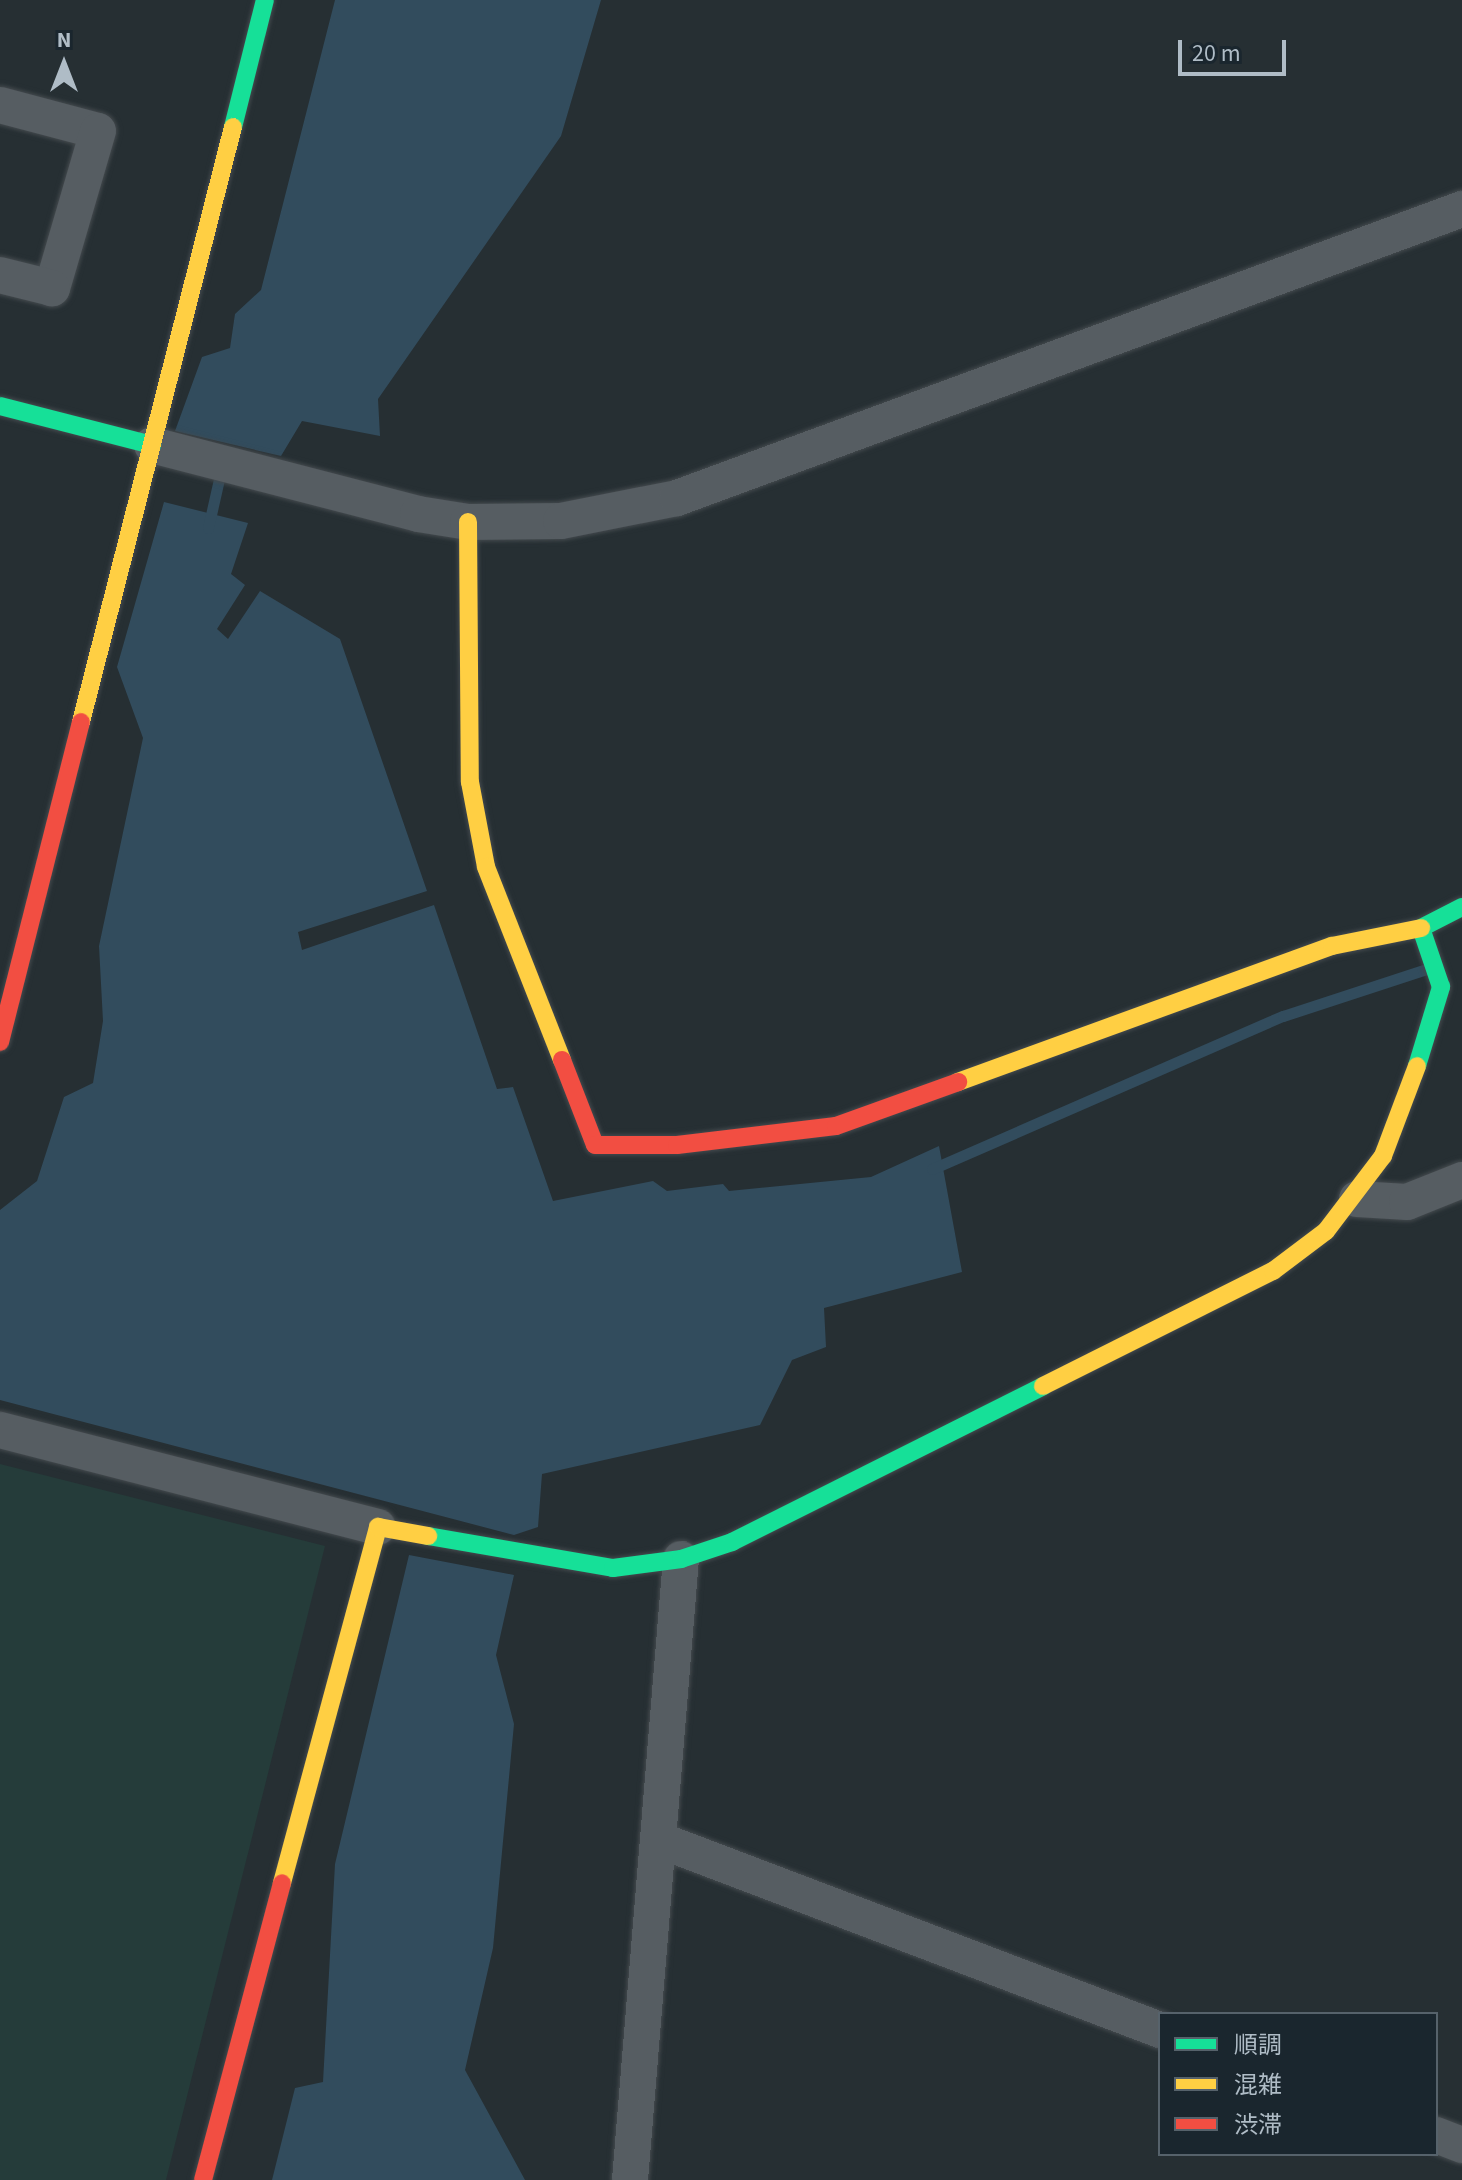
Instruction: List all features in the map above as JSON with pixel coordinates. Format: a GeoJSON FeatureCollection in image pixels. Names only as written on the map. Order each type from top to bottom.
{"type":"FeatureCollection","features":[{"type":"Feature","properties":{"kind":"street"},"geometry":{"type":"LineString","coordinates":[[0,1042],[161,448],[265,0]]}},
{"type":"Feature","properties":{"kind":"street"},"geometry":{"type":"LineString","coordinates":[[0,105],[98,131],[52,288],[0,275]]}},
{"type":"Feature","properties":{"kind":"street"},"geometry":{"type":"LineString","coordinates":[[0,406],[278,478],[468,522],[561,521],[677,498],[1462,209]]}},
{"type":"Feature","properties":{"kind":"street"},"geometry":{"type":"LineString","coordinates":[[468,522],[470,782],[486,867],[595,1145],[677,1145],[836,1126],[1332,946],[1421,928],[1462,907]]}},
{"type":"Feature","properties":{"kind":"street"},"geometry":{"type":"LineString","coordinates":[[0,1430],[378,1527],[422,1533],[540,1560],[613,1568],[681,1559],[732,1542],[1273,1271],[1357,1199],[1383,1156],[1447,1000],[1421,928]]}},
{"type":"Feature","properties":{"kind":"street"},"geometry":{"type":"LineString","coordinates":[[1357,1199],[1407,1202],[1462,1180]]}},
{"type":"Feature","properties":{"kind":"street"},"geometry":{"type":"LineString","coordinates":[[203,2180],[378,1527]]}},
{"type":"Feature","properties":{"kind":"street"},"geometry":{"type":"LineString","coordinates":[[630,2180],[662,1841],[681,1559]]}},
{"type":"Feature","properties":{"kind":"street"},"geometry":{"type":"LineString","coordinates":[[662,1841],[1158,2029]]}},
{"type":"Feature","properties":{"kind":"street"},"geometry":{"type":"LineString","coordinates":[[1438,2136],[1462,2145]]}},
{"type":"Feature","properties":{"kind":"green space"},"geometry":{"type":"Polygon","coordinates":[[[0,1464],[325,1546],[166,2180],[0,2180],[0,1464]]]}},
{"type":"Feature","properties":{"kind":"water"},"geometry":{"type":"Polygon","coordinates":[[[335,0],[601,0],[561,136],[378,399],[380,436],[302,421],[281,456],[175,431],[202,357],[230,348],[235,314],[261,290],[335,0]]]}},
{"type":"Feature","properties":{"kind":"water"},"geometry":{"type":"Polygon","coordinates":[[[164,502],[248,523],[231,574],[245,585],[217,629],[228,639],[260,591],[340,639],[427,891],[298,932],[302,950],[434,905],[497,1089],[513,1087],[553,1201],[653,1181],[667,1191],[723,1184],[729,1191],[871,1177],[939,1146],[962,1272],[824,1308],[826,1347],[792,1360],[760,1425],[542,1474],[538,1527],[514,1535],[0,1400],[0,1210],[37,1181],[64,1097],[93,1083],[103,1021],[99,946],[143,738],[117,667],[164,502]]]}},
{"type":"Feature","properties":{"kind":"water"},"geometry":{"type":"Polygon","coordinates":[[[409,1555],[514,1575],[496,1655],[514,1724],[493,1948],[465,2070],[525,2180],[272,2180],[295,2088],[323,2082],[335,1864],[409,1555]]]}},
{"type":"Feature","properties":{"kind":"waterway"},"geometry":{"type":"LineString","coordinates":[[208,528],[222,466]]}},
{"type":"Feature","properties":{"kind":"waterway"},"geometry":{"type":"LineString","coordinates":[[932,1169],[1283,1016],[1427,969]]}},
{"type":"Feature","properties":{"kind":"traffic: fast"},"geometry":{"type":"LineString","coordinates":[[233,127],[265,0]]}},
{"type":"Feature","properties":{"kind":"traffic: fast"},"geometry":{"type":"LineString","coordinates":[[0,406],[152,445]]}},
{"type":"Feature","properties":{"kind":"traffic: fast"},"geometry":{"type":"LineString","coordinates":[[1417,1066],[1441,987],[1421,928],[1462,907]]}},
{"type":"Feature","properties":{"kind":"traffic: fast"},"geometry":{"type":"LineString","coordinates":[[428,1536],[613,1568],[681,1559],[732,1542],[1043,1386]]}},
{"type":"Feature","properties":{"kind":"traffic: slow"},"geometry":{"type":"LineString","coordinates":[[81,722],[233,127]]}},
{"type":"Feature","properties":{"kind":"traffic: slow"},"geometry":{"type":"LineString","coordinates":[[468,522],[470,782],[486,867],[562,1060]]}},
{"type":"Feature","properties":{"kind":"traffic: slow"},"geometry":{"type":"LineString","coordinates":[[958,1082],[1332,946],[1421,928]]}},
{"type":"Feature","properties":{"kind":"traffic: slow"},"geometry":{"type":"LineString","coordinates":[[1043,1386],[1273,1271],[1326,1231],[1383,1156],[1417,1066]]}},
{"type":"Feature","properties":{"kind":"traffic: slow"},"geometry":{"type":"LineString","coordinates":[[282,1883],[378,1527],[428,1536]]}},
{"type":"Feature","properties":{"kind":"traffic: jam"},"geometry":{"type":"LineString","coordinates":[[0,1042],[81,722]]}},
{"type":"Feature","properties":{"kind":"traffic: jam"},"geometry":{"type":"LineString","coordinates":[[562,1060],[595,1145],[677,1145],[836,1126],[958,1082]]}},
{"type":"Feature","properties":{"kind":"traffic: jam"},"geometry":{"type":"LineString","coordinates":[[203,2180],[282,1883]]}}]}
